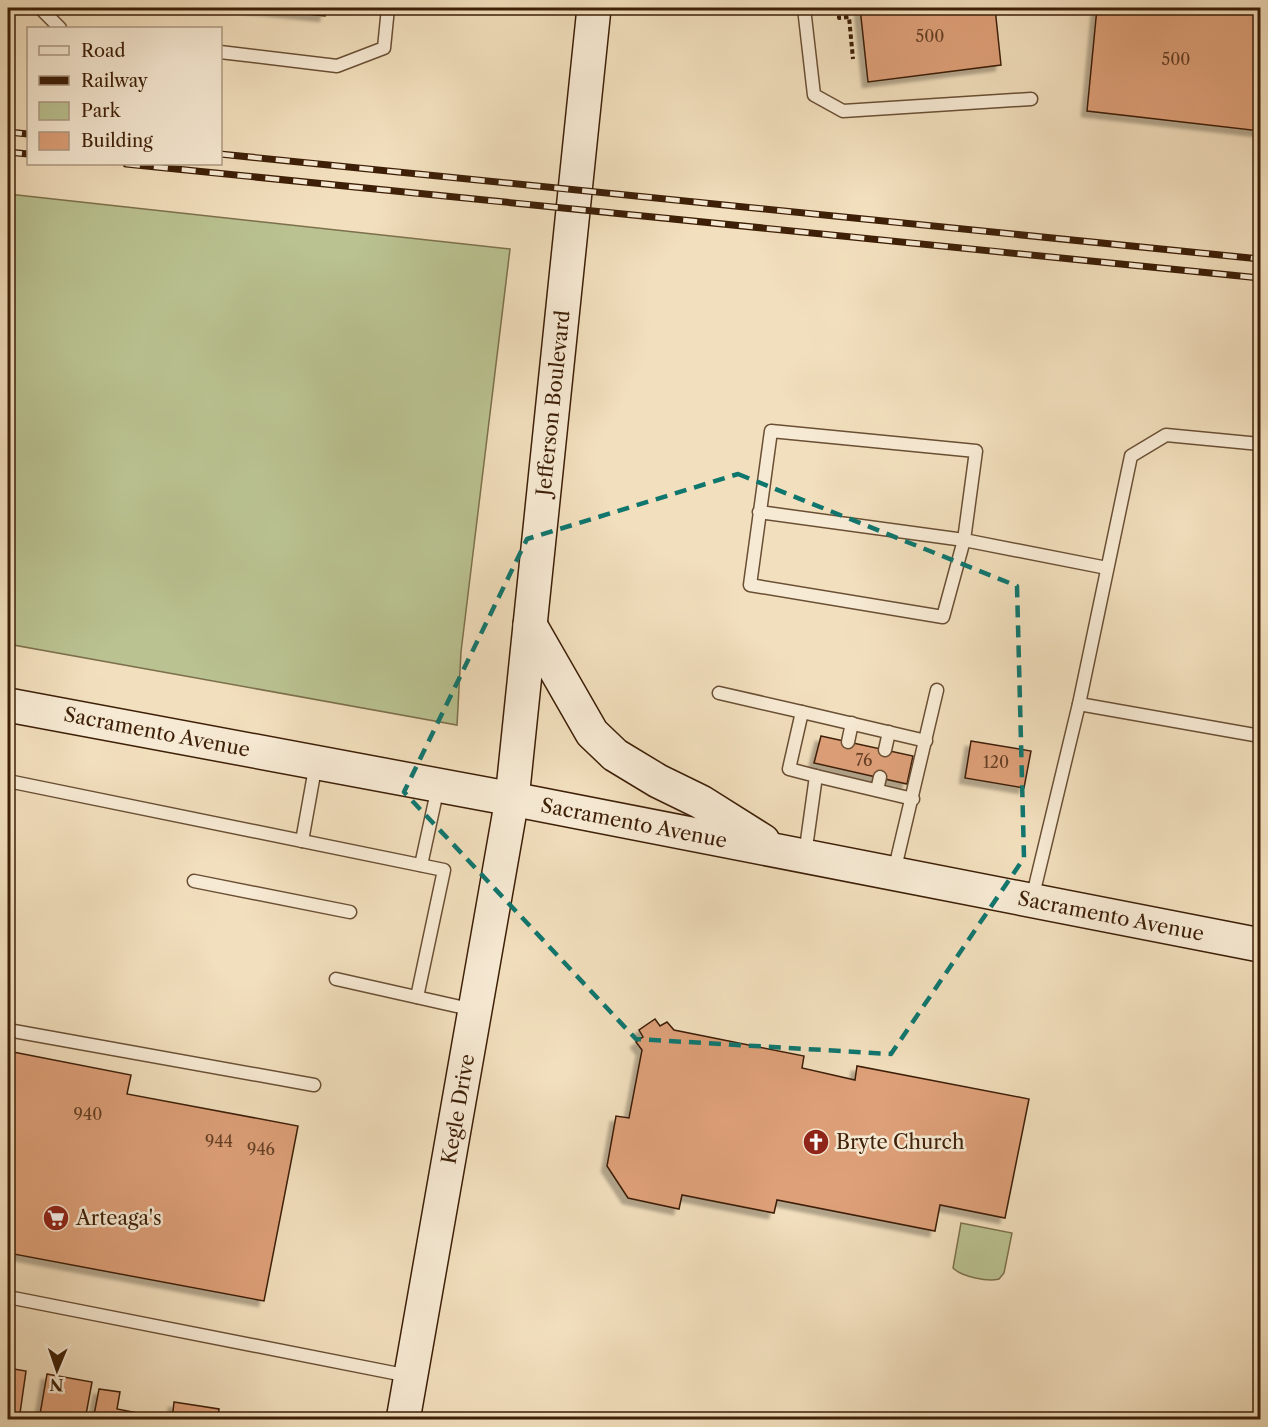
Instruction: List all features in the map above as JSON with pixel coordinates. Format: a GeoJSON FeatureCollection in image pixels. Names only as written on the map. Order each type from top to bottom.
{"type":"FeatureCollection","features":[{"type":"Feature","properties":{"kind":"main road","name":"Jefferson Boulevard"},"geometry":{"type":"LineString","coordinates":[[512,799],[594,8]]}},
{"type":"Feature","properties":{"kind":"main road"},"geometry":{"type":"LineString","coordinates":[[530,625],[592,733],[615,755],[791,853]]}},
{"type":"Feature","properties":{"kind":"main road","name":"Sacramento Avenue"},"geometry":{"type":"LineString","coordinates":[[8,705],[439,785],[1260,945]]}},
{"type":"Feature","properties":{"kind":"main road","name":"Kegle Drive"},"geometry":{"type":"LineString","coordinates":[[403,1419],[512,799]]}},
{"type":"Feature","properties":{"kind":"lane"},"geometry":{"type":"LineString","coordinates":[[40,8],[59,27]]}},
{"type":"Feature","properties":{"kind":"lane"},"geometry":{"type":"LineString","coordinates":[[222,52],[337,66],[384,48],[388,8]]}},
{"type":"Feature","properties":{"kind":"lane"},"geometry":{"type":"LineString","coordinates":[[804,8],[814,95],[843,111],[1031,99]]}},
{"type":"Feature","properties":{"kind":"lane"},"geometry":{"type":"LineString","coordinates":[[771,431],[976,451],[964,540],[943,617],[750,585],[771,431]]}},
{"type":"Feature","properties":{"kind":"lane"},"geometry":{"type":"LineString","coordinates":[[1031,900],[1079,704],[1131,456],[1166,435],[1260,444]]}},
{"type":"Feature","properties":{"kind":"lane"},"geometry":{"type":"LineString","coordinates":[[759,512],[964,540],[1107,568]]}},
{"type":"Feature","properties":{"kind":"lane"},"geometry":{"type":"LineString","coordinates":[[894,873],[937,690]]}},
{"type":"Feature","properties":{"kind":"lane"},"geometry":{"type":"LineString","coordinates":[[719,693],[926,741]]}},
{"type":"Feature","properties":{"kind":"lane"},"geometry":{"type":"LineString","coordinates":[[1079,704],[1260,736]]}},
{"type":"Feature","properties":{"kind":"lane"},"geometry":{"type":"LineString","coordinates":[[802,712],[789,769],[816,776],[842,775],[878,784],[912,799]]}},
{"type":"Feature","properties":{"kind":"lane"},"geometry":{"type":"LineString","coordinates":[[848,742],[852,723]]}},
{"type":"Feature","properties":{"kind":"lane"},"geometry":{"type":"LineString","coordinates":[[885,750],[889,732]]}},
{"type":"Feature","properties":{"kind":"lane"},"geometry":{"type":"LineString","coordinates":[[302,841],[316,762]]}},
{"type":"Feature","properties":{"kind":"lane"},"geometry":{"type":"LineString","coordinates":[[791,853],[816,776]]}},
{"type":"Feature","properties":{"kind":"lane"},"geometry":{"type":"LineString","coordinates":[[8,781],[444,870],[417,997]]}},
{"type":"Feature","properties":{"kind":"lane"},"geometry":{"type":"LineString","coordinates":[[421,865],[439,785]]}},
{"type":"Feature","properties":{"kind":"lane"},"geometry":{"type":"LineString","coordinates":[[194,881],[350,912]]}},
{"type":"Feature","properties":{"kind":"lane"},"geometry":{"type":"LineString","coordinates":[[336,980],[475,1010]]}},
{"type":"Feature","properties":{"kind":"lane"},"geometry":{"type":"LineString","coordinates":[[8,1030],[314,1085]]}},
{"type":"Feature","properties":{"kind":"lane"},"geometry":{"type":"LineString","coordinates":[[8,1297],[410,1376]]}},
{"type":"Feature","properties":{"kind":"path"},"geometry":{"type":"LineString","coordinates":[[839,8],[839,18],[849,17],[853,60]]}},
{"type":"Feature","properties":{"kind":"highlighted area"},"geometry":{"type":"Polygon","coordinates":[[[738,474],[1017,586],[1024,858],[891,1054],[636,1039],[404,792],[527,539],[738,474]]]}},
{"type":"Feature","properties":{"kind":"green space"},"geometry":{"type":"Polygon","coordinates":[[[8,194],[510,249],[461,652],[457,725],[8,644],[8,194]]]}},
{"type":"Feature","properties":{"kind":"green space"},"geometry":{"type":"Polygon","coordinates":[[[961,1223],[1012,1233],[1004,1273],[999,1279],[975,1278],[953,1268],[961,1223]]]}},
{"type":"Feature","properties":{"kind":"building"},"geometry":{"type":"Polygon","coordinates":[[[247,8],[326,8],[325,16],[247,8]]]}},
{"type":"Feature","properties":{"kind":"building"},"geometry":{"type":"Polygon","coordinates":[[[860,8],[995,8],[1001,65],[868,82],[860,8]]]}},
{"type":"Feature","properties":{"kind":"building"},"geometry":{"type":"Polygon","coordinates":[[[1097,8],[1260,8],[1260,131],[1087,111],[1097,8]]]}},
{"type":"Feature","properties":{"kind":"building"},"geometry":{"type":"Polygon","coordinates":[[[821,736],[913,756],[907,784],[814,763],[821,736]]]}},
{"type":"Feature","properties":{"kind":"building"},"geometry":{"type":"Polygon","coordinates":[[[971,741],[1031,751],[1024,788],[965,778],[971,741]]]}},
{"type":"Feature","properties":{"kind":"building","name":"Bryte Church"},"geometry":{"type":"Polygon","coordinates":[[[655,1019],[660,1026],[667,1022],[674,1030],[804,1056],[802,1068],[855,1080],[857,1066],[1029,1099],[1005,1218],[940,1205],[935,1231],[777,1200],[774,1213],[682,1195],[679,1209],[628,1198],[607,1166],[616,1116],[629,1118],[642,1050],[636,1042],[643,1037],[639,1030],[655,1019]]]}},
{"type":"Feature","properties":{"kind":"building"},"geometry":{"type":"Polygon","coordinates":[[[8,1051],[131,1075],[127,1094],[298,1126],[264,1301],[8,1253],[8,1051]]]}},
{"type":"Feature","properties":{"kind":"building"},"geometry":{"type":"Polygon","coordinates":[[[8,1368],[26,1371],[19,1420],[8,1420],[8,1368]]]}},
{"type":"Feature","properties":{"kind":"building"},"geometry":{"type":"Polygon","coordinates":[[[47,1374],[92,1382],[85,1420],[39,1420],[47,1374]]]}},
{"type":"Feature","properties":{"kind":"building"},"geometry":{"type":"Polygon","coordinates":[[[99,1389],[120,1392],[117,1409],[154,1416],[153,1420],[93,1420],[99,1389]]]}},
{"type":"Feature","properties":{"kind":"building"},"geometry":{"type":"Polygon","coordinates":[[[174,1402],[219,1409],[218,1420],[172,1420],[174,1402]]]}},
{"type":"Feature","properties":{"kind":"railway"},"geometry":{"type":"LineString","coordinates":[[8,132],[27,134]]}},
{"type":"Feature","properties":{"kind":"railway"},"geometry":{"type":"LineString","coordinates":[[8,152],[27,154]]}},
{"type":"Feature","properties":{"kind":"railway"},"geometry":{"type":"LineString","coordinates":[[222,154],[1260,259]]}},
{"type":"Feature","properties":{"kind":"railway"},"geometry":{"type":"LineString","coordinates":[[136,165],[1260,278]]}},
{"type":"Feature","properties":{"kind":"place","name":"Bryte Church"},"geometry":{"type":"Point","coordinates":[816,1142]}},
{"type":"Feature","properties":{"kind":"place","name":"Arteaga's"},"geometry":{"type":"Point","coordinates":[56,1218]}}]}
